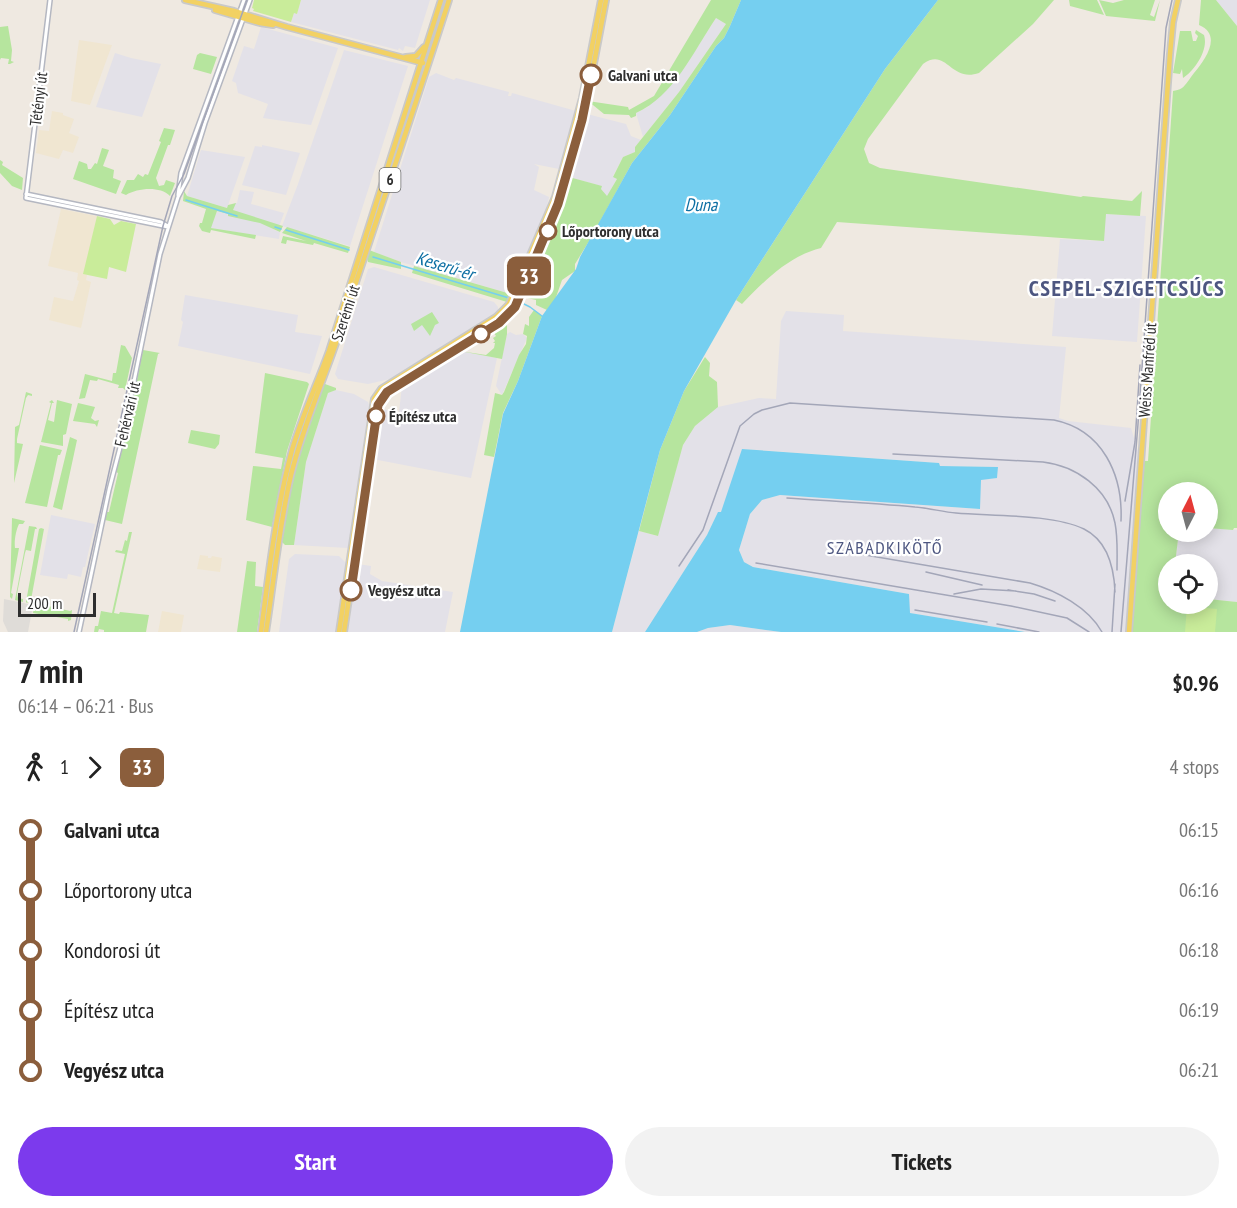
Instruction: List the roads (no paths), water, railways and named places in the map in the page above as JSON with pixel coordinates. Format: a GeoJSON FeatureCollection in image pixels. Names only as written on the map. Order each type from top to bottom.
{"type":"FeatureCollection","features":[{"type":"Feature","properties":{"kind":"main road"},"geometry":{"type":"LineString","coordinates":[[185,0],[428,64]]}},
{"type":"Feature","properties":{"kind":"main road","name":"Szerémi út"},"geometry":{"type":"LineString","coordinates":[[261,632],[278,511],[292,449],[332,342],[441,0]]}},
{"type":"Feature","properties":{"kind":"main road","name":"Szerémi út"},"geometry":{"type":"LineString","coordinates":[[266,632],[284,512],[298,450],[307,419],[332,356],[449,0]]}},
{"type":"Feature","properties":{"kind":"main road"},"geometry":{"type":"LineString","coordinates":[[339,632],[360,528],[376,396],[381,389],[499,323],[515,307],[555,203],[579,131],[600,17],[601,0]]}},
{"type":"Feature","properties":{"kind":"main road"},"geometry":{"type":"LineString","coordinates":[[600,17],[606,0]]}},
{"type":"Feature","properties":{"kind":"main road","name":"Weiss Manfréd út"},"geometry":{"type":"LineString","coordinates":[[1129,632],[1167,83],[1172,27],[1178,0]]}},
{"type":"Feature","properties":{"kind":"main road"},"geometry":{"type":"LineString","coordinates":[[400,57],[416,56],[426,45]]}},
{"type":"Feature","properties":{"kind":"main road"},"geometry":{"type":"LineString","coordinates":[[430,362],[496,317],[509,304],[555,203],[587,84]]}},
{"type":"Feature","properties":{"kind":"main road"},"geometry":{"type":"LineString","coordinates":[[573,130],[579,131]]}},
{"type":"Feature","properties":{"kind":"main road"},"geometry":{"type":"LineString","coordinates":[[367,459],[378,405],[387,392],[418,369]]}},
{"type":"Feature","properties":{"kind":"main road"},"geometry":{"type":"LineString","coordinates":[[376,396],[378,405]]}},
{"type":"Feature","properties":{"kind":"main road"},"geometry":{"type":"LineString","coordinates":[[354,551],[356,519],[363,492]]}},
{"type":"Feature","properties":{"kind":"main road"},"geometry":{"type":"LineString","coordinates":[[356,519],[360,528]]}},
{"type":"Feature","properties":{"kind":"main road"},"geometry":{"type":"LineString","coordinates":[[354,533],[360,528]]}},
{"type":"Feature","properties":{"kind":"main road"},"geometry":{"type":"LineString","coordinates":[[344,632],[345,609]]}},
{"type":"Feature","properties":{"kind":"street","name":"Tétényi út"},"geometry":{"type":"LineString","coordinates":[[51,0],[26,196],[161,222],[168,227]]}},
{"type":"Feature","properties":{"kind":"street","name":"Fehérvári út"},"geometry":{"type":"LineString","coordinates":[[178,197],[181,173],[244,0]]}},
{"type":"Feature","properties":{"kind":"street","name":"Fehérvári út"},"geometry":{"type":"LineString","coordinates":[[79,632],[122,440],[160,254],[178,197],[188,178],[250,0]]}},
{"type":"Feature","properties":{"kind":"street"},"geometry":{"type":"LineString","coordinates":[[202,115],[199,127],[203,133]]}},
{"type":"Feature","properties":{"kind":"water","name":"Duna"},"geometry":{"type":"Polygon","coordinates":[[[741,0],[938,0],[885,69],[736,300],[684,391],[660,450],[612,632],[460,632],[503,414],[542,316],[576,269],[580,257],[632,163],[670,115],[716,46],[724,38],[741,0]]]}},
{"type":"Feature","properties":{"kind":"water"},"geometry":{"type":"Polygon","coordinates":[[[742,449],[939,463],[940,466],[998,467],[997,478],[981,480],[980,509],[780,495],[762,500],[750,514],[739,550],[744,562],[753,567],[909,594],[910,613],[1025,632],[781,632],[730,625],[697,632],[645,632],[707,535],[718,512],[721,512],[742,449]]]}},
{"type":"Feature","properties":{"kind":"waterway","name":"Keserű-ér"},"geometry":{"type":"LineString","coordinates":[[186,200],[237,216]]}},
{"type":"Feature","properties":{"kind":"waterway","name":"Keserű-ér"},"geometry":{"type":"LineString","coordinates":[[275,227],[281,229]]}},
{"type":"Feature","properties":{"kind":"waterway","name":"Keserű-ér"},"geometry":{"type":"LineString","coordinates":[[286,230],[349,250]]}},
{"type":"Feature","properties":{"kind":"waterway","name":"Keserű-ér"},"geometry":{"type":"LineString","coordinates":[[373,257],[509,298]]}},
{"type":"Feature","properties":{"kind":"waterway","name":"Keserű-ér"},"geometry":{"type":"LineString","coordinates":[[520,302],[542,316]]}},
{"type":"Feature","properties":{"kind":"tram line"},"geometry":{"type":"LineString","coordinates":[[74,632],[163,226],[172,196],[184,174],[247,0]]}},
{"type":"Feature","properties":{"kind":"tram line"},"geometry":{"type":"LineString","coordinates":[[1121,632],[1166,28],[1172,0]]}},
{"type":"Feature","properties":{"kind":"railway"},"geometry":{"type":"LineString","coordinates":[[1125,501],[1135,442],[1140,365]]}},
{"type":"Feature","properties":{"kind":"railway"},"geometry":{"type":"LineString","coordinates":[[679,566],[703,530],[740,426],[762,410],[790,403],[1054,420],[1071,425],[1097,444],[1107,457],[1118,487],[1121,521]]}},
{"type":"Feature","properties":{"kind":"railway"},"geometry":{"type":"LineString","coordinates":[[893,454],[1043,462],[1067,468],[1098,489],[1111,510],[1117,534],[1117,570]]}},
{"type":"Feature","properties":{"kind":"railway"},"geometry":{"type":"LineString","coordinates":[[787,498],[899,506],[956,513],[1022,516],[1071,524],[1084,529],[1099,540],[1111,564],[1115,592]]}},
{"type":"Feature","properties":{"kind":"railway"},"geometry":{"type":"LineString","coordinates":[[830,549],[1030,583],[1071,601],[1089,615],[1102,632]]}},
{"type":"Feature","properties":{"kind":"railway"},"geometry":{"type":"LineString","coordinates":[[756,563],[1011,606],[1067,618],[1089,632]]}},
{"type":"Feature","properties":{"kind":"railway"},"geometry":{"type":"LineString","coordinates":[[926,572],[982,585]]}},
{"type":"Feature","properties":{"kind":"railway"},"geometry":{"type":"LineString","coordinates":[[1112,632],[1115,584]]}},
{"type":"Feature","properties":{"kind":"railway"},"geometry":{"type":"LineString","coordinates":[[954,594],[981,589],[1016,591]]}},
{"type":"Feature","properties":{"kind":"railway"},"geometry":{"type":"LineString","coordinates":[[1008,590],[1034,594],[1055,601]]}},
{"type":"Feature","properties":{"kind":"railway"},"geometry":{"type":"LineString","coordinates":[[915,610],[987,622]]}},
{"type":"Feature","properties":{"kind":"railway"},"geometry":{"type":"LineString","coordinates":[[997,624],[1039,632]]}},
{"type":"Feature","properties":{"kind":"place","name":"Galvani utca"},"geometry":{"type":"Point","coordinates":[591,75]}},
{"type":"Feature","properties":{"kind":"place","name":"Lőportorony utca"},"geometry":{"type":"Point","coordinates":[548,231]}},
{"type":"Feature","properties":{"kind":"place","name":"Építész utca"},"geometry":{"type":"Point","coordinates":[376,416]}},
{"type":"Feature","properties":{"kind":"place","name":"Vegyész utca"},"geometry":{"type":"Point","coordinates":[351,590]}},
{"type":"Feature","properties":{"kind":"district","name":"CSEPEL-SZIGETCSÚCS"},"geometry":{"type":"Point","coordinates":[1127,288]}},
{"type":"Feature","properties":{"kind":"district","name":"SZABADKIKÖTŐ"},"geometry":{"type":"Point","coordinates":[885,548]}}]}
